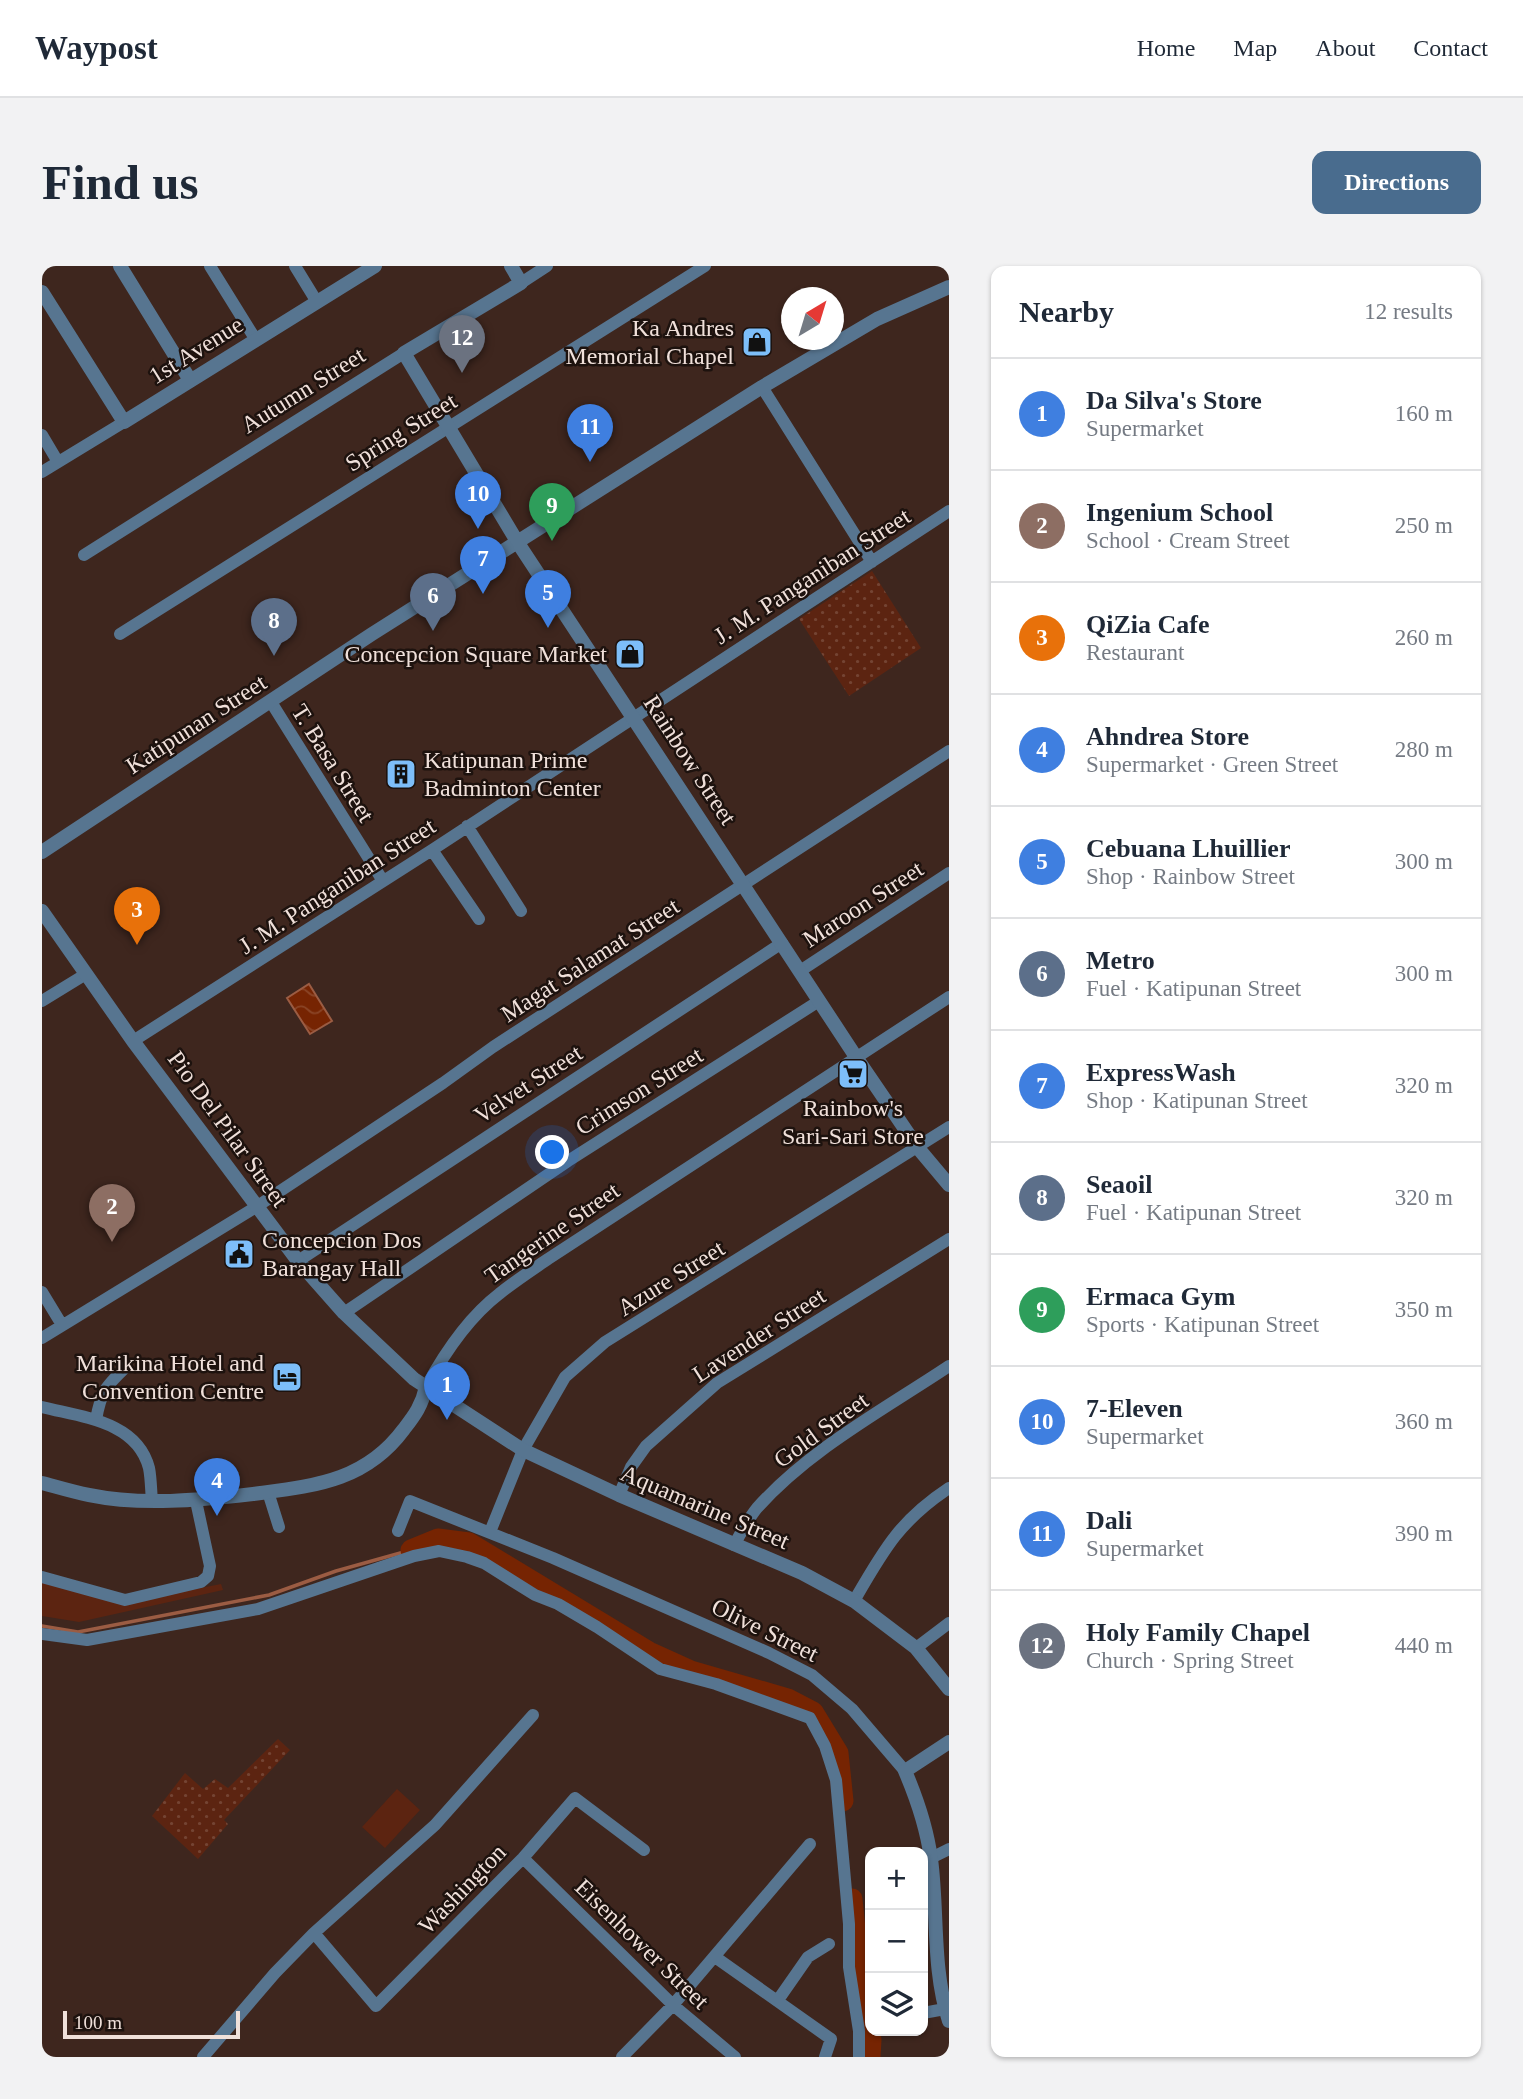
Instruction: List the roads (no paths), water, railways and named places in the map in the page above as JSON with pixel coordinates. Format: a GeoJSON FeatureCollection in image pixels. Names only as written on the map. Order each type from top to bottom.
{"type":"FeatureCollection","features":[{"type":"Feature","properties":{"kind":"street"},"geometry":{"type":"LineString","coordinates":[[120,266],[190,380]]}},
{"type":"Feature","properties":{"kind":"street"},"geometry":{"type":"LineString","coordinates":[[210,266],[256,340]]}},
{"type":"Feature","properties":{"kind":"street"},"geometry":{"type":"LineString","coordinates":[[295,266],[317,302]]}},
{"type":"Feature","properties":{"kind":"street","name":"1st Avenue"},"geometry":{"type":"LineString","coordinates":[[42,472],[375,266]]}},
{"type":"Feature","properties":{"kind":"street"},"geometry":{"type":"LineString","coordinates":[[511,266],[521,283]]}},
{"type":"Feature","properties":{"kind":"street","name":"Autumn Street"},"geometry":{"type":"LineString","coordinates":[[84,555],[547,266]]}},
{"type":"Feature","properties":{"kind":"street","name":"Spring Street"},"geometry":{"type":"LineString","coordinates":[[120,634],[705,266]]}},
{"type":"Feature","properties":{"kind":"street","name":"Katipunan Street"},"geometry":{"type":"LineString","coordinates":[[42,852],[372,634],[762,387],[877,319],[949,287]]}},
{"type":"Feature","properties":{"kind":"street"},"geometry":{"type":"LineString","coordinates":[[42,292],[124,422]]}},
{"type":"Feature","properties":{"kind":"street","name":"Rainbow Street"},"geometry":{"type":"LineString","coordinates":[[404,353],[518,542],[856,1057],[918,1148],[949,1185]]}},
{"type":"Feature","properties":{"kind":"street"},"geometry":{"type":"LineString","coordinates":[[762,387],[872,562]]}},
{"type":"Feature","properties":{"kind":"street"},"geometry":{"type":"LineString","coordinates":[[42,435],[58,462]]}},
{"type":"Feature","properties":{"kind":"street","name":"J. M. Panganiban Street"},"geometry":{"type":"LineString","coordinates":[[134,1041],[635,718],[949,511]]}},
{"type":"Feature","properties":{"kind":"street","name":"T. Basa Street"},"geometry":{"type":"LineString","coordinates":[[271,702],[383,881]]}},
{"type":"Feature","properties":{"kind":"street","name":"Magat Salamat Street"},"geometry":{"type":"LineString","coordinates":[[42,1338],[256,1207],[443,1083],[493,1046],[745,886],[949,751]]}},
{"type":"Feature","properties":{"kind":"street"},"geometry":{"type":"LineString","coordinates":[[467,826],[522,911]]}},
{"type":"Feature","properties":{"kind":"street"},"geometry":{"type":"LineString","coordinates":[[432,850],[479,919]]}},
{"type":"Feature","properties":{"kind":"street","name":"Maroon Street"},"geometry":{"type":"LineString","coordinates":[[800,971],[949,873]]}},
{"type":"Feature","properties":{"kind":"street","name":"Pio Del Pilar Street"},"geometry":{"type":"LineString","coordinates":[[42,911],[134,1041],[298,1261],[344,1313],[426,1387]]}},
{"type":"Feature","properties":{"kind":"street","name":"Velvet Street"},"geometry":{"type":"LineString","coordinates":[[298,1261],[782,943]]}},
{"type":"Feature","properties":{"kind":"street"},"geometry":{"type":"LineString","coordinates":[[42,1001],[86,974]]}},
{"type":"Feature","properties":{"kind":"street","name":"Tangerine Street"},"geometry":{"type":"LineString","coordinates":[[42,1483],[91,1496],[152,1501],[197,1500],[301,1489],[332,1481],[366,1466],[394,1443],[422,1405],[426,1387],[437,1367],[464,1331],[497,1295],[949,997]]}},
{"type":"Feature","properties":{"kind":"street","name":"Crimson Street"},"geometry":{"type":"LineString","coordinates":[[344,1313],[568,1161],[819,1001]]}},
{"type":"Feature","properties":{"kind":"street","name":"Azure Street"},"geometry":{"type":"LineString","coordinates":[[490,1532],[523,1450],[565,1377],[605,1342],[949,1127]]}},
{"type":"Feature","properties":{"kind":"street","name":"Lavender Street"},"geometry":{"type":"LineString","coordinates":[[619,1495],[631,1467],[646,1446],[717,1383],[949,1240]]}},
{"type":"Feature","properties":{"kind":"street"},"geometry":{"type":"LineString","coordinates":[[42,1292],[62,1325]]}},
{"type":"Feature","properties":{"kind":"street","name":"Gold Street"},"geometry":{"type":"LineString","coordinates":[[734,1545],[755,1510],[793,1473],[826,1447],[949,1366]]}},
{"type":"Feature","properties":{"kind":"street"},"geometry":{"type":"LineString","coordinates":[[96,1420],[99,1402],[106,1386],[126,1367]]}},
{"type":"Feature","properties":{"kind":"street","name":"Aquamarine Street"},"geometry":{"type":"LineString","coordinates":[[426,1387],[523,1450],[619,1495],[802,1573],[854,1601],[916,1648],[949,1689]]}},
{"type":"Feature","properties":{"kind":"street"},"geometry":{"type":"LineString","coordinates":[[42,1407],[96,1420],[127,1434],[149,1467],[152,1501]]}},
{"type":"Feature","properties":{"kind":"street"},"geometry":{"type":"LineString","coordinates":[[854,1601],[888,1544],[913,1514],[949,1488]]}},
{"type":"Feature","properties":{"kind":"street"},"geometry":{"type":"LineString","coordinates":[[268,1492],[279,1527]]}},
{"type":"Feature","properties":{"kind":"street"},"geometry":{"type":"LineString","coordinates":[[42,1577],[125,1600],[201,1582],[208,1576],[210,1566],[197,1500]]}},
{"type":"Feature","properties":{"kind":"street","name":"Olive Street"},"geometry":{"type":"LineString","coordinates":[[398,1531],[410,1501],[490,1532],[769,1653],[812,1675],[852,1709],[905,1771],[920,1810],[931,1858],[947,2015]]}},
{"type":"Feature","properties":{"kind":"street"},"geometry":{"type":"LineString","coordinates":[[42,1634],[87,1640],[258,1609],[414,1556],[439,1551],[484,1563],[535,1595],[558,1604],[660,1669],[716,1685],[810,1718],[825,1746],[836,1780],[848,1912],[849,1966],[859,2031],[859,2057]]}},
{"type":"Feature","properties":{"kind":"street"},"geometry":{"type":"LineString","coordinates":[[916,1648],[949,1623]]}},
{"type":"Feature","properties":{"kind":"street"},"geometry":{"type":"LineString","coordinates":[[203,2057],[275,1972],[314,1933],[435,1825],[533,1715]]}},
{"type":"Feature","properties":{"kind":"street"},"geometry":{"type":"LineString","coordinates":[[905,1771],[949,1742]]}},
{"type":"Feature","properties":{"kind":"street","name":"Washington"},"geometry":{"type":"LineString","coordinates":[[314,1933],[376,2006],[523,1858],[575,1798],[644,1850]]}},
{"type":"Feature","properties":{"kind":"street"},"geometry":{"type":"LineString","coordinates":[[627,2055],[673,2006],[810,1844]]}},
{"type":"Feature","properties":{"kind":"street"},"geometry":{"type":"LineString","coordinates":[[931,1858],[949,1849]]}},
{"type":"Feature","properties":{"kind":"street","name":"Eisenhower Street"},"geometry":{"type":"LineString","coordinates":[[523,1858],[673,2006],[735,2057]]}},
{"type":"Feature","properties":{"kind":"street"},"geometry":{"type":"LineString","coordinates":[[778,2000],[808,1957],[829,1944]]}},
{"type":"Feature","properties":{"kind":"street"},"geometry":{"type":"LineString","coordinates":[[715,1957],[831,2039],[825,2057]]}},
{"type":"Feature","properties":{"kind":"street"},"geometry":{"type":"LineString","coordinates":[[928,2013],[947,2015]]}},
{"type":"Feature","properties":{"kind":"water"},"geometry":{"type":"Polygon","coordinates":[[[309,984],[332,1021],[310,1034],[287,998],[309,984]]]}},
{"type":"Feature","properties":{"kind":"waterway"},"geometry":{"type":"LineString","coordinates":[[411,1550],[438,1539],[469,1543],[649,1652],[691,1671],[788,1699],[813,1712],[838,1753],[843,1801]]}},
{"type":"Feature","properties":{"kind":"waterway"},"geometry":{"type":"LineString","coordinates":[[42,1626],[78,1632],[269,1595],[336,1571],[411,1550]]}},
{"type":"Feature","properties":{"kind":"waterway"},"geometry":{"type":"LineString","coordinates":[[852,1899],[859,1968],[871,2040],[870,2057]]}},
{"type":"Feature","properties":{"kind":"place","name":"Ka Andres Memorial Chapel"},"geometry":{"type":"Point","coordinates":[757,342]}},
{"type":"Feature","properties":{"kind":"place","name":"Holy Family Chapel"},"geometry":{"type":"Point","coordinates":[462,373]}},
{"type":"Feature","properties":{"kind":"place","name":"Dali"},"geometry":{"type":"Point","coordinates":[590,462]}},
{"type":"Feature","properties":{"kind":"place","name":"7-Eleven"},"geometry":{"type":"Point","coordinates":[478,529]}},
{"type":"Feature","properties":{"kind":"place","name":"Ermaca Gym"},"geometry":{"type":"Point","coordinates":[552,541]}},
{"type":"Feature","properties":{"kind":"place","name":"ExpressWash"},"geometry":{"type":"Point","coordinates":[483,594]}},
{"type":"Feature","properties":{"kind":"place","name":"Cebuana Lhuillier"},"geometry":{"type":"Point","coordinates":[548,628]}},
{"type":"Feature","properties":{"kind":"place","name":"Metro"},"geometry":{"type":"Point","coordinates":[433,631]}},
{"type":"Feature","properties":{"kind":"place","name":"Concepcion Square Market"},"geometry":{"type":"Point","coordinates":[630,654]}},
{"type":"Feature","properties":{"kind":"place","name":"Seaoil"},"geometry":{"type":"Point","coordinates":[274,656]}},
{"type":"Feature","properties":{"kind":"place","name":"Katipunan Prime Badminton Center"},"geometry":{"type":"Point","coordinates":[401,774]}},
{"type":"Feature","properties":{"kind":"place","name":"QiZia Cafe"},"geometry":{"type":"Point","coordinates":[137,945]}},
{"type":"Feature","properties":{"kind":"place","name":"Rainbow's Sari-Sari Store"},"geometry":{"type":"Point","coordinates":[853,1074]}},
{"type":"Feature","properties":{"kind":"place","name":"Ingenium School"},"geometry":{"type":"Point","coordinates":[112,1242]}},
{"type":"Feature","properties":{"kind":"place","name":"Concepcion Dos Barangay Hall"},"geometry":{"type":"Point","coordinates":[239,1254]}},
{"type":"Feature","properties":{"kind":"place","name":"Marikina Hotel and Convention Centre"},"geometry":{"type":"Point","coordinates":[287,1377]}},
{"type":"Feature","properties":{"kind":"place","name":"Da Silva's Store"},"geometry":{"type":"Point","coordinates":[447,1420]}},
{"type":"Feature","properties":{"kind":"place","name":"Ahndrea Store"},"geometry":{"type":"Point","coordinates":[217,1516]}}]}
